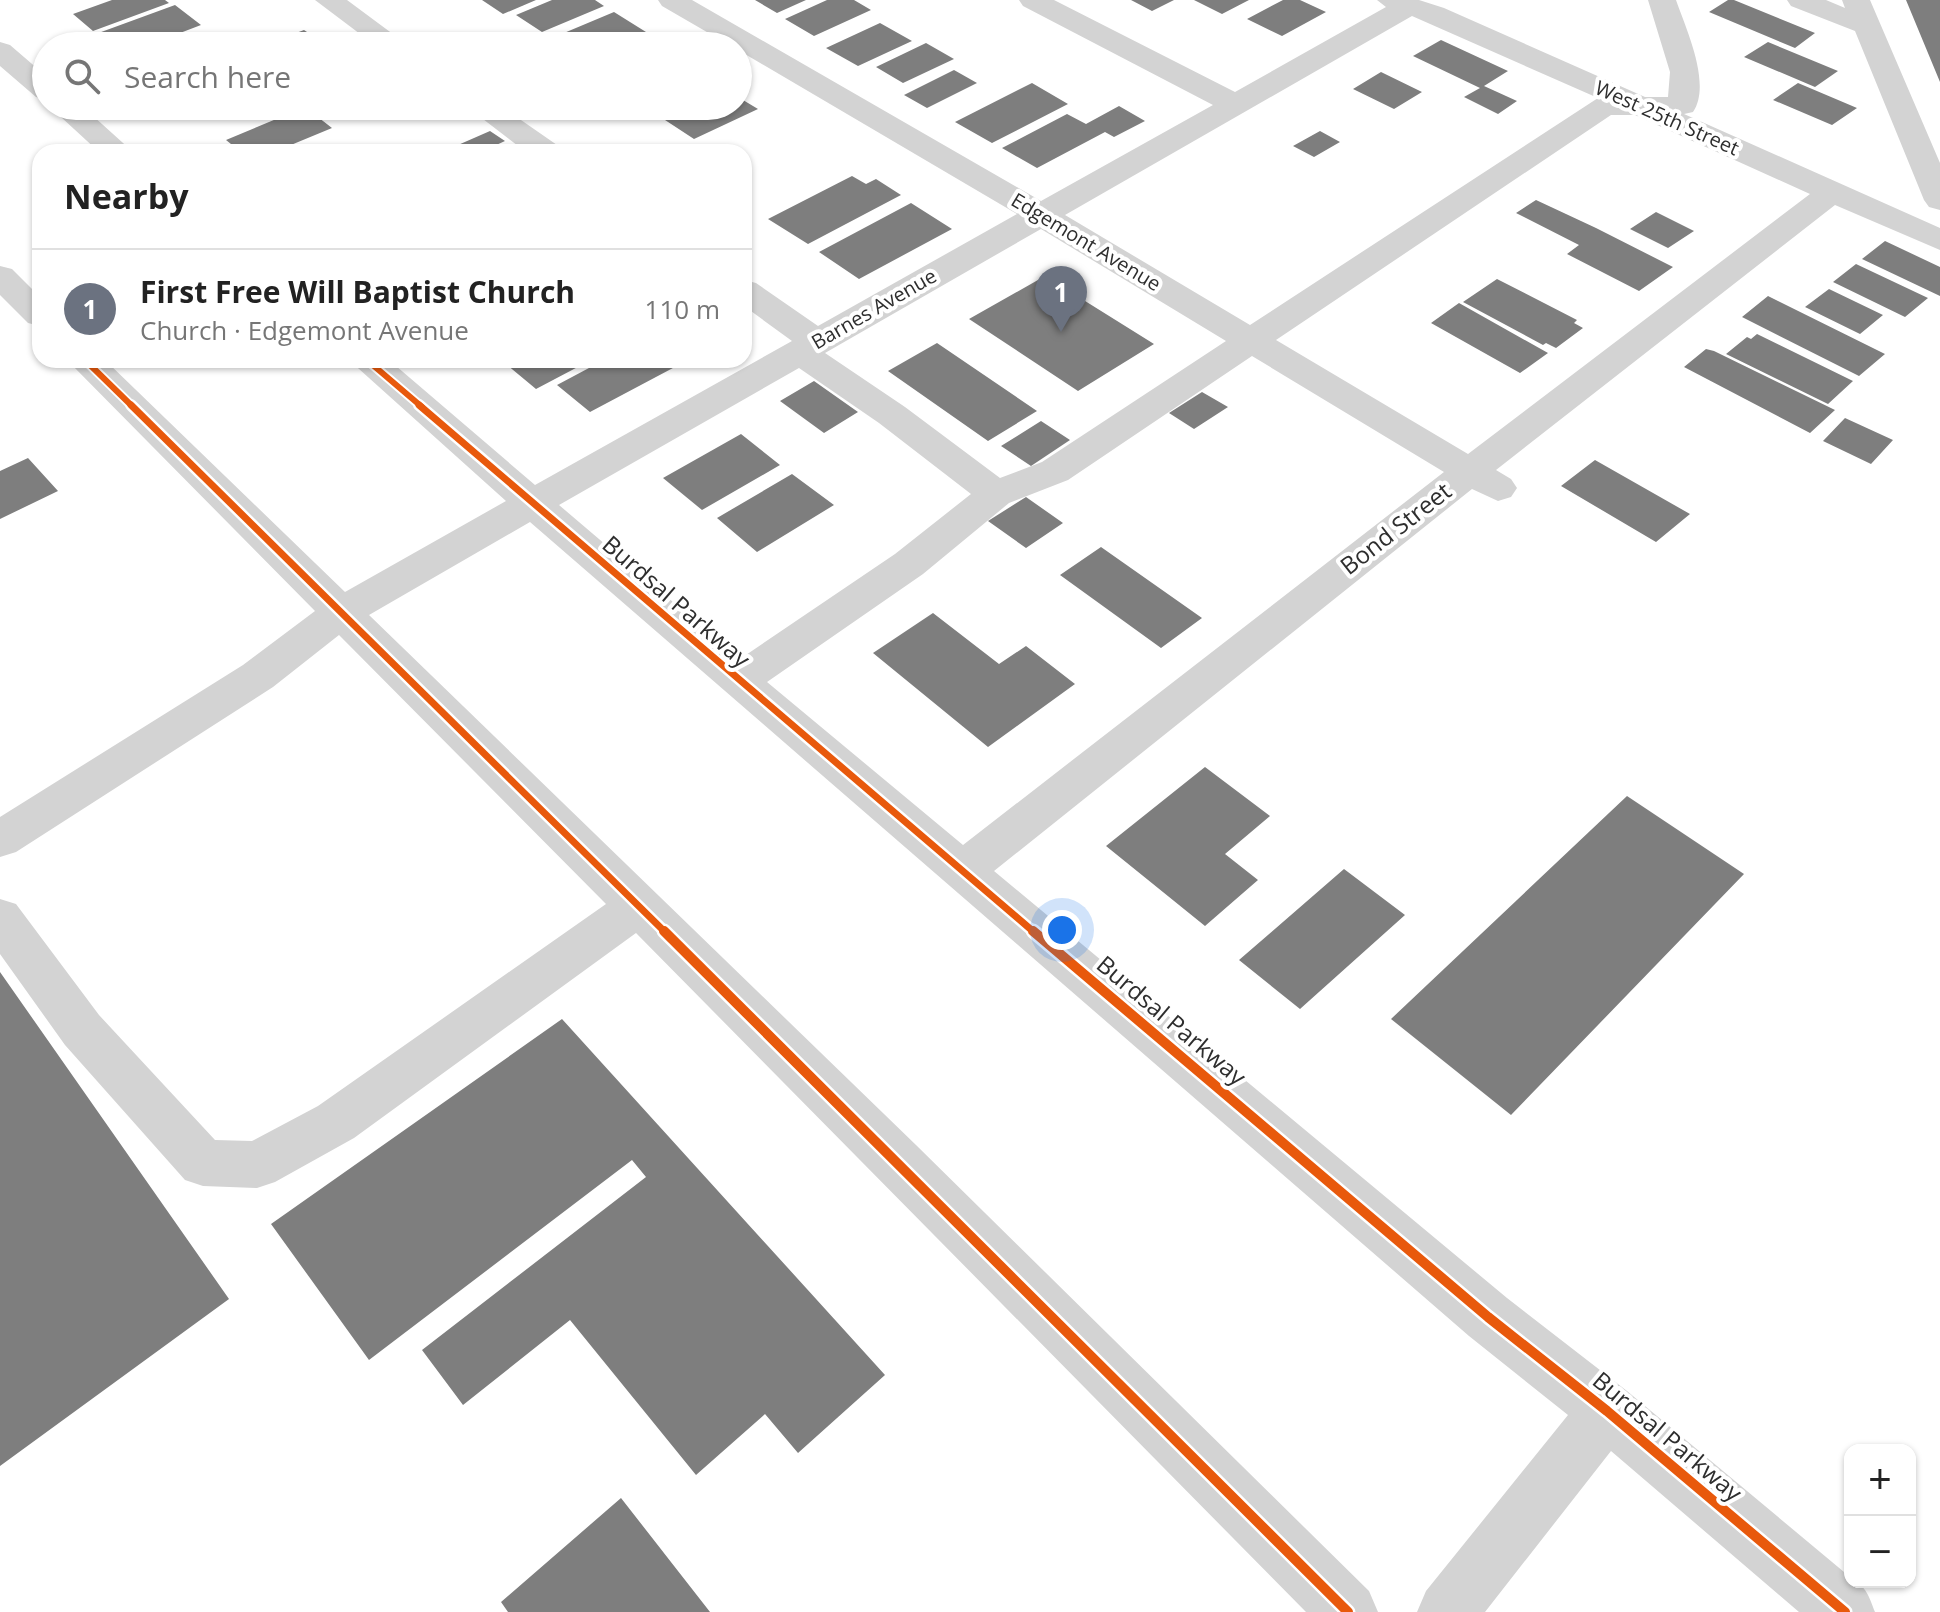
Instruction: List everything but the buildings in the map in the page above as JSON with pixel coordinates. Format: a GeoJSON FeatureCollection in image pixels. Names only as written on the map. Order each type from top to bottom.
{"type":"FeatureCollection","features":[{"type":"Feature","properties":{"kind":"street"},"geometry":{"type":"LineString","coordinates":[[329,0],[375,32]]}},
{"type":"Feature","properties":{"kind":"street","name":"Edgemont Avenue"},"geometry":{"type":"LineString","coordinates":[[672,0],[727,32]]}},
{"type":"Feature","properties":{"kind":"street"},"geometry":{"type":"LineString","coordinates":[[1033,0],[1235,104]]}},
{"type":"Feature","properties":{"kind":"street"},"geometry":{"type":"LineString","coordinates":[[738,681],[909,564],[996,494],[1055,471],[1604,106],[1682,106],[1685,72],[1662,0]]}},
{"type":"Feature","properties":{"kind":"street"},"geometry":{"type":"LineString","coordinates":[[1801,0],[1862,13],[1940,200]]}},
{"type":"Feature","properties":{"kind":"street","name":"Barnes Avenue"},"geometry":{"type":"LineString","coordinates":[[0,839],[258,676],[340,613],[1235,104],[1400,3]]}},
{"type":"Feature","properties":{"kind":"street","name":"West 25th Street"},"geometry":{"type":"LineString","coordinates":[[1400,3],[1643,107],[1940,240]]}},
{"type":"Feature","properties":{"kind":"street","name":"Edgemont Avenue"},"geometry":{"type":"LineString","coordinates":[[752,47],[1483,480]]}},
{"type":"Feature","properties":{"kind":"street"},"geometry":{"type":"LineString","coordinates":[[0,51],[32,79]]}},
{"type":"Feature","properties":{"kind":"street"},"geometry":{"type":"LineString","coordinates":[[80,120],[109,144]]}},
{"type":"Feature","properties":{"kind":"street"},"geometry":{"type":"LineString","coordinates":[[501,120],[535,144]]}},
{"type":"Feature","properties":{"kind":"street","name":"Bond Street"},"geometry":{"type":"LineString","coordinates":[[962,871],[1483,480],[1832,192]]}},
{"type":"Feature","properties":{"kind":"street"},"geometry":{"type":"LineString","coordinates":[[752,297],[892,415],[996,494]]}},
{"type":"Feature","properties":{"kind":"street"},"geometry":{"type":"LineString","coordinates":[[93,368],[1348,1612]]}},
{"type":"Feature","properties":{"kind":"street","name":"Burdsal Parkway"},"geometry":{"type":"LineString","coordinates":[[376,368],[738,681],[1488,1317],[1607,1411],[1845,1612]]}},
{"type":"Feature","properties":{"kind":"street"},"geometry":{"type":"LineString","coordinates":[[0,918],[82,1030],[203,1163],[257,1165],[336,1122],[639,906]]}},
{"type":"Feature","properties":{"kind":"street"},"geometry":{"type":"LineString","coordinates":[[1447,1612],[1607,1411]]}},
{"type":"Feature","properties":{"kind":"cycle path"},"geometry":{"type":"LineString","coordinates":[[93,368],[898,1162],[1348,1612]]}},
{"type":"Feature","properties":{"kind":"cycle path"},"geometry":{"type":"LineString","coordinates":[[376,368],[747,689],[1488,1317],[1607,1411],[1845,1612]]}},
{"type":"Feature","properties":{"kind":"place","name":"First Free Will Baptist Church"},"geometry":{"type":"Point","coordinates":[1061,332]}}]}
